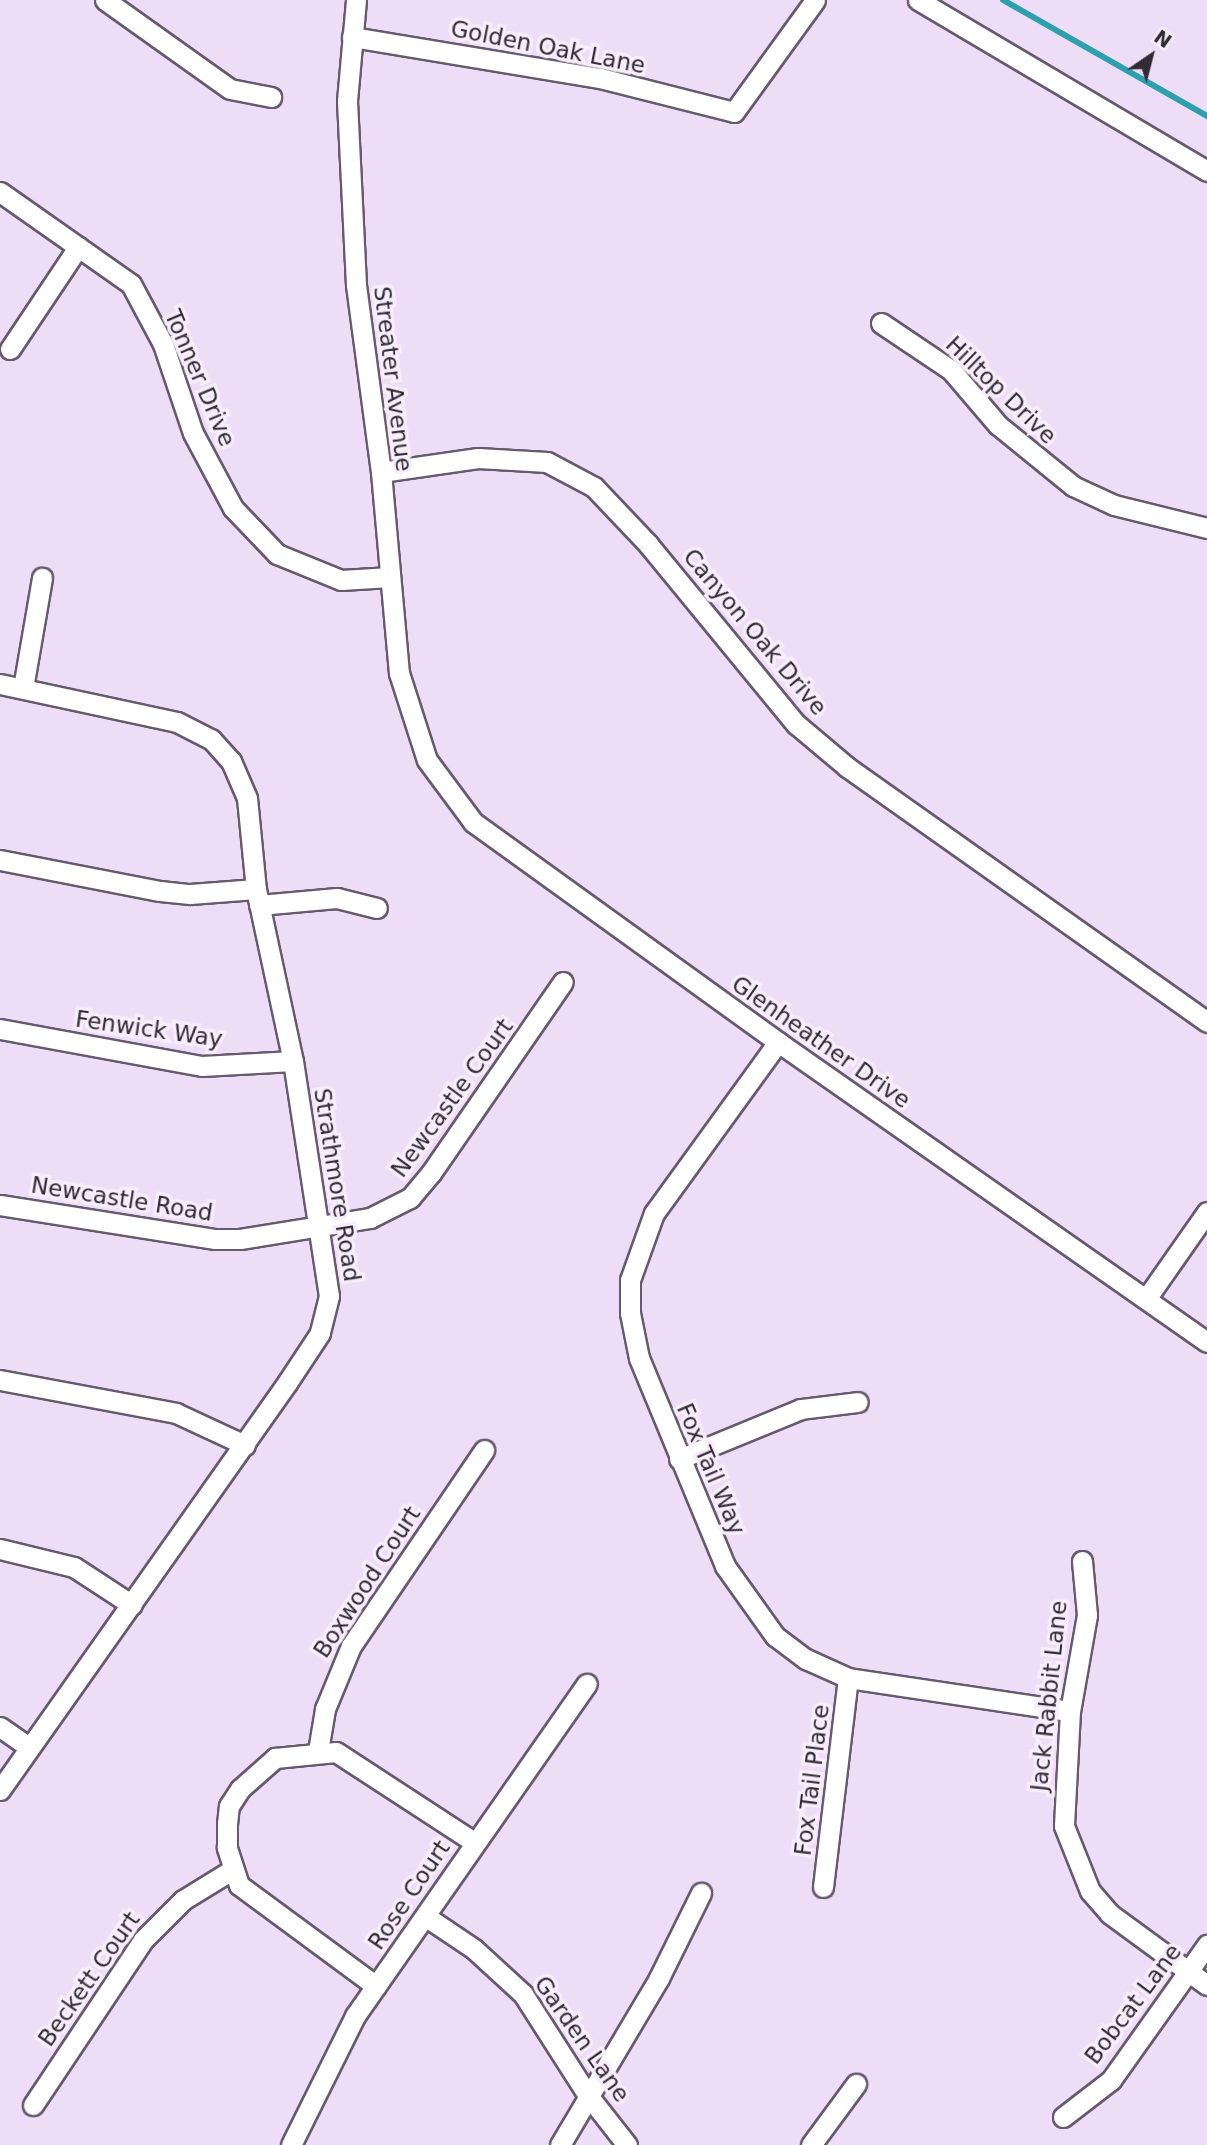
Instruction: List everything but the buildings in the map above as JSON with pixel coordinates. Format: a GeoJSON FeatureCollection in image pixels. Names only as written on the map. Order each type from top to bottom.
{"type":"FeatureCollection","features":[{"type":"Feature","properties":{"kind":"street"},"geometry":{"type":"LineString","coordinates":[[105,0],[230,89],[271,97]]}},
{"type":"Feature","properties":{"kind":"street","name":"Streater Avenue"},"geometry":{"type":"LineString","coordinates":[[356,0],[347,101],[356,285],[381,472],[399,673],[427,760]]}},
{"type":"Feature","properties":{"kind":"street","name":"Golden Oak Lane"},"geometry":{"type":"LineString","coordinates":[[352,37],[600,78],[734,112],[815,0]]}},
{"type":"Feature","properties":{"kind":"street"},"geometry":{"type":"LineString","coordinates":[[918,0],[1207,171]]}},
{"type":"Feature","properties":{"kind":"street","name":"Tonner Drive"},"geometry":{"type":"LineString","coordinates":[[0,192],[131,284],[163,344],[193,433],[242,517],[277,554],[341,580],[390,577]]}},
{"type":"Feature","properties":{"kind":"street"},"geometry":{"type":"LineString","coordinates":[[10,349],[78,247]]}},
{"type":"Feature","properties":{"kind":"street","name":"Hilltop Drive"},"geometry":{"type":"LineString","coordinates":[[881,323],[951,370],[998,425],[1073,486],[1114,505],[1207,528]]}},
{"type":"Feature","properties":{"kind":"street","name":"Canyon Oak Drive"},"geometry":{"type":"LineString","coordinates":[[381,472],[478,458],[547,462],[594,486],[648,544],[796,724],[846,767],[1207,1022]]}},
{"type":"Feature","properties":{"kind":"street"},"geometry":{"type":"LineString","coordinates":[[23,688],[43,578]]}},
{"type":"Feature","properties":{"kind":"street","name":"Strathmore Road"},"geometry":{"type":"LineString","coordinates":[[0,684],[146,713],[211,739],[231,761],[247,798],[258,897],[293,1061],[329,1281],[323,1325],[245,1445],[0,1790]]}},
{"type":"Feature","properties":{"kind":"street","name":"Glenheather Drive"},"geometry":{"type":"LineString","coordinates":[[427,760],[473,822],[778,1042],[1207,1342]]}},
{"type":"Feature","properties":{"kind":"street"},"geometry":{"type":"LineString","coordinates":[[0,860],[160,891],[258,897],[337,898],[377,908]]}},
{"type":"Feature","properties":{"kind":"street","name":"Newcastle Court"},"geometry":{"type":"LineString","coordinates":[[320,1228],[370,1218],[410,1198],[564,982]]}},
{"type":"Feature","properties":{"kind":"street","name":"Fenwick Way"},"geometry":{"type":"LineString","coordinates":[[0,1030],[202,1066],[293,1061]]}},
{"type":"Feature","properties":{"kind":"street","name":"Fox Tail Way"},"geometry":{"type":"LineString","coordinates":[[778,1042],[654,1213],[630,1280],[630,1313],[639,1358],[725,1566],[748,1603],[785,1644],[806,1659],[848,1678],[1070,1711]]}},
{"type":"Feature","properties":{"kind":"street","name":"Newcastle Road"},"geometry":{"type":"LineString","coordinates":[[0,1205],[192,1238],[240,1239],[320,1228]]}},
{"type":"Feature","properties":{"kind":"street"},"geometry":{"type":"LineString","coordinates":[[1146,1299],[1207,1212]]}},
{"type":"Feature","properties":{"kind":"street"},"geometry":{"type":"LineString","coordinates":[[0,1380],[176,1413],[245,1445]]}},
{"type":"Feature","properties":{"kind":"street"},"geometry":{"type":"LineString","coordinates":[[679,1459],[801,1409],[858,1402]]}},
{"type":"Feature","properties":{"kind":"street","name":"Boxwood Court"},"geometry":{"type":"LineString","coordinates":[[318,1751],[325,1709],[351,1646],[484,1450]]}},
{"type":"Feature","properties":{"kind":"street"},"geometry":{"type":"LineString","coordinates":[[0,1549],[74,1567],[132,1605]]}},
{"type":"Feature","properties":{"kind":"street","name":"Jack Rabbit Lane"},"geometry":{"type":"LineString","coordinates":[[1082,1561],[1087,1615],[1070,1711],[1062,1791],[1063,1826],[1090,1892],[1110,1914],[1207,1985]]}},
{"type":"Feature","properties":{"kind":"street","name":"Fox Tail Place"},"geometry":{"type":"LineString","coordinates":[[823,1887],[848,1678]]}},
{"type":"Feature","properties":{"kind":"street","name":"Rose Court"},"geometry":{"type":"LineString","coordinates":[[291,2145],[341,2042],[376,1986],[474,1842],[587,1684]]}},
{"type":"Feature","properties":{"kind":"street"},"geometry":{"type":"LineString","coordinates":[[0,1727],[29,1746]]}},
{"type":"Feature","properties":{"kind":"street"},"geometry":{"type":"LineString","coordinates":[[376,1986],[251,1897],[232,1871],[227,1847],[229,1806],[252,1774],[275,1758],[318,1751],[353,1760],[474,1842]]}},
{"type":"Feature","properties":{"kind":"street","name":"Beckett Court"},"geometry":{"type":"LineString","coordinates":[[33,2105],[142,1940],[183,1900],[232,1871]]}},
{"type":"Feature","properties":{"kind":"street"},"geometry":{"type":"LineString","coordinates":[[560,2145],[587,2094],[659,1978],[701,1893]]}},
{"type":"Feature","properties":{"kind":"street","name":"Garden Lane"},"geometry":{"type":"LineString","coordinates":[[425,1916],[474,1949],[523,1994],[587,2094],[627,2145]]}},
{"type":"Feature","properties":{"kind":"street","name":"Bobcat Lane"},"geometry":{"type":"LineString","coordinates":[[1063,2117],[1111,2080],[1207,1945]]}},
{"type":"Feature","properties":{"kind":"street"},"geometry":{"type":"LineString","coordinates":[[811,2145],[856,2084]]}},
{"type":"Feature","properties":{"kind":"waterway"},"geometry":{"type":"LineString","coordinates":[[1003,0],[1207,116]]}}]}
